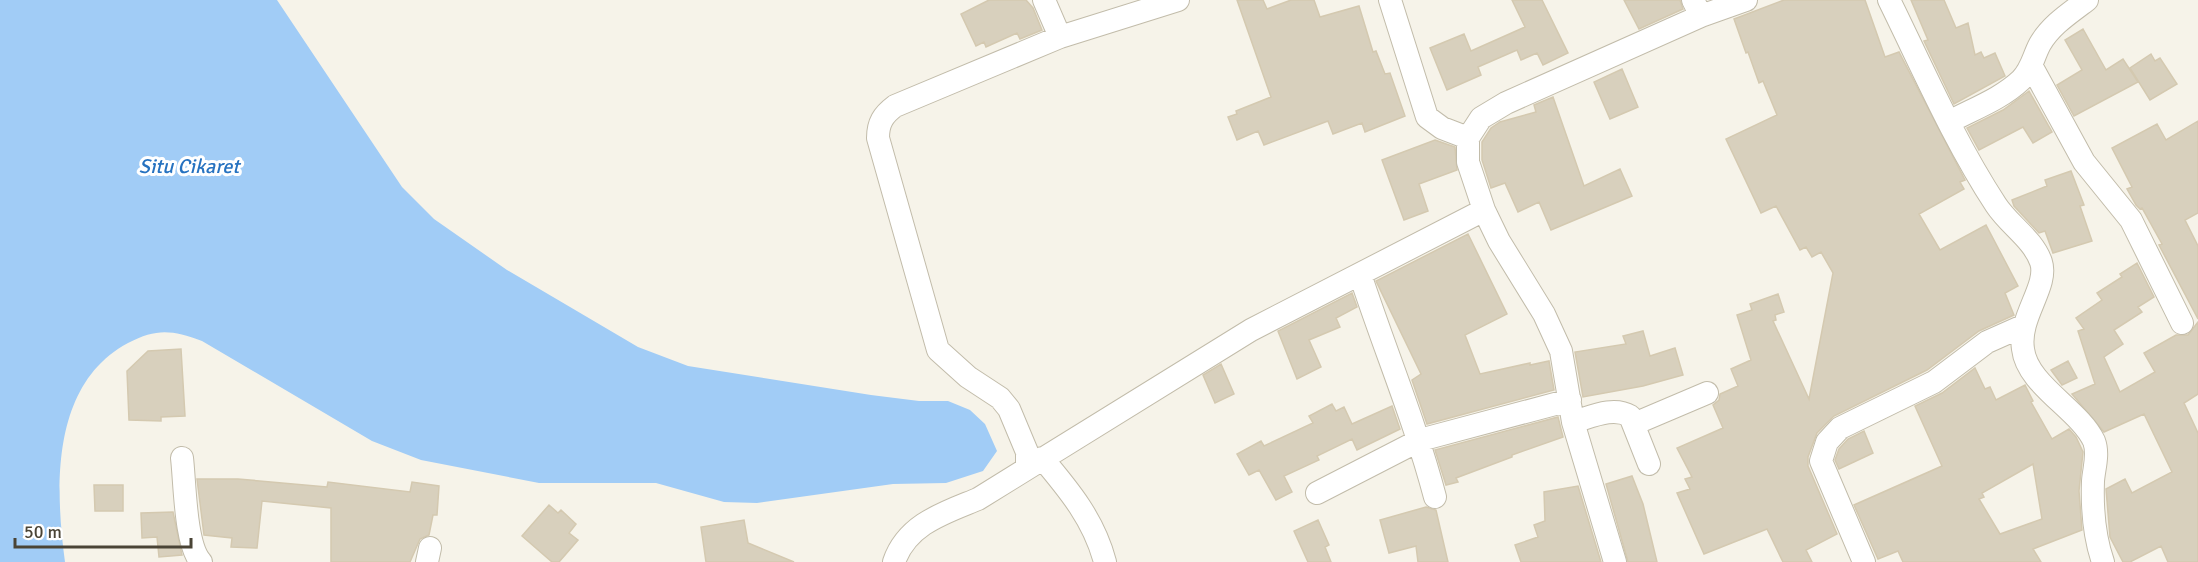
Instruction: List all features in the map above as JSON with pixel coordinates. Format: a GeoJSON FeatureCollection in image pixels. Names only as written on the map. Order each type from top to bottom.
{"type":"FeatureCollection","features":[{"type":"Feature","properties":{"kind":"street"},"geometry":{"type":"LineString","coordinates":[[1044,0],[1060,37]]}},
{"type":"Feature","properties":{"kind":"street"},"geometry":{"type":"LineString","coordinates":[[1105,562],[1097,538],[1074,495],[1034,463],[1009,410],[1000,398],[968,377],[938,350],[878,138],[878,128],[884,114],[895,106],[1060,37],[1178,0]]}},
{"type":"Feature","properties":{"kind":"street"},"geometry":{"type":"LineString","coordinates":[[1390,0],[1427,117],[1442,128],[1468,138]]}},
{"type":"Feature","properties":{"kind":"street"},"geometry":{"type":"LineString","coordinates":[[1616,562],[1572,411],[1561,351],[1544,314],[1499,241],[1484,210],[1468,162],[1468,138],[1481,118],[1506,103],[1697,8],[1746,0]]}},
{"type":"Feature","properties":{"kind":"street"},"geometry":{"type":"LineString","coordinates":[[1889,0],[1949,122],[1997,207],[2029,241],[2041,262],[2040,285],[2023,326],[2023,351],[2044,385],[2087,429],[2095,444],[2093,519],[2103,562]]}},
{"type":"Feature","properties":{"kind":"street"},"geometry":{"type":"LineString","coordinates":[[1949,122],[2002,94],[2020,81],[2032,67],[2040,45],[2048,33],[2087,0]]}},
{"type":"Feature","properties":{"kind":"street"},"geometry":{"type":"LineString","coordinates":[[2032,67],[2084,162],[2131,220],[2182,323]]}},
{"type":"Feature","properties":{"kind":"street"},"geometry":{"type":"LineString","coordinates":[[894,562],[904,540],[916,529],[939,515],[978,499],[1034,463],[1098,427],[1251,330],[1484,210]]}},
{"type":"Feature","properties":{"kind":"street"},"geometry":{"type":"LineString","coordinates":[[1360,274],[1403,402],[1420,440],[1435,497]]}},
{"type":"Feature","properties":{"kind":"street"},"geometry":{"type":"LineString","coordinates":[[1864,562],[1821,461],[1827,442],[1840,428],[1934,382],[1988,342],[2023,326]]}},
{"type":"Feature","properties":{"kind":"street"},"geometry":{"type":"LineString","coordinates":[[1634,424],[1707,393]]}},
{"type":"Feature","properties":{"kind":"street"},"geometry":{"type":"LineString","coordinates":[[1317,493],[1420,440],[1572,411],[1624,412],[1630,416],[1649,464]]}},
{"type":"Feature","properties":{"kind":"street"},"geometry":{"type":"LineString","coordinates":[[182,458],[188,525],[194,554],[201,562]]}},
{"type":"Feature","properties":{"kind":"water","name":"Situ Cikaret"},"geometry":{"type":"Polygon","coordinates":[[[0,0],[277,0],[402,187],[434,219],[507,270],[638,347],[688,366],[871,395],[919,401],[948,401],[970,410],[985,424],[997,451],[983,471],[946,483],[893,484],[757,503],[724,502],[656,483],[539,483],[421,460],[372,441],[202,341],[173,333],[156,333],[128,343],[103,361],[84,384],[72,411],[64,440],[60,471],[65,562],[0,562],[0,0]]]}},
{"type":"Feature","properties":{"kind":"building"},"geometry":{"type":"Polygon","coordinates":[[[989,0],[1026,0],[1033,8],[1042,30],[1020,39],[1017,33],[986,47],[984,42],[976,46],[961,14],[989,0]]]}},
{"type":"Feature","properties":{"kind":"building"},"geometry":{"type":"Polygon","coordinates":[[[1237,0],[1263,0],[1267,9],[1291,0],[1314,0],[1320,17],[1359,6],[1373,52],[1376,51],[1385,74],[1390,73],[1405,116],[1365,132],[1362,123],[1333,134],[1328,121],[1264,145],[1258,131],[1237,140],[1228,117],[1237,114],[1236,111],[1271,97],[1237,0]]]}},
{"type":"Feature","properties":{"kind":"building"},"geometry":{"type":"Polygon","coordinates":[[[1512,0],[1542,0],[1568,53],[1543,65],[1537,53],[1521,60],[1517,50],[1478,67],[1481,75],[1447,90],[1430,48],[1464,34],[1471,51],[1525,27],[1512,0]]]}},
{"type":"Feature","properties":{"kind":"building"},"geometry":{"type":"Polygon","coordinates":[[[1624,0],[1680,0],[1683,9],[1639,29],[1624,0]]]}},
{"type":"Feature","properties":{"kind":"building"},"geometry":{"type":"Polygon","coordinates":[[[1784,0],[1865,0],[1885,57],[1899,52],[1965,180],[1960,182],[1964,189],[1919,214],[1940,250],[1986,225],[2018,286],[2005,293],[2014,315],[1979,331],[1927,370],[1834,416],[1817,433],[1808,457],[1808,466],[1837,534],[1806,550],[1812,562],[1783,562],[1767,529],[1704,554],[1677,493],[1690,489],[1685,479],[1692,477],[1677,448],[1723,428],[1713,405],[1719,400],[1720,394],[1738,386],[1731,369],[1751,360],[1737,315],[1752,310],[1750,304],[1778,294],[1784,312],[1775,315],[1776,320],[1773,321],[1809,399],[1833,273],[1821,252],[1812,257],[1806,247],[1800,250],[1776,206],[1761,213],[1726,139],[1777,115],[1763,81],[1759,83],[1734,19],[1784,0]]]}},
{"type":"Feature","properties":{"kind":"building"},"geometry":{"type":"Polygon","coordinates":[[[1911,0],[1944,0],[1956,28],[1968,23],[1975,55],[1981,52],[1984,58],[1995,53],[2005,76],[1954,104],[1924,41],[1928,40],[1911,0]]]}},
{"type":"Feature","properties":{"kind":"building"},"geometry":{"type":"Polygon","coordinates":[[[2083,29],[2106,70],[2123,59],[2138,82],[2074,116],[2057,85],[2082,70],[2065,40],[2083,29]]]}},
{"type":"Feature","properties":{"kind":"building"},"geometry":{"type":"Polygon","coordinates":[[[2151,54],[2155,61],[2160,58],[2177,84],[2150,100],[2130,68],[2151,54]]]}},
{"type":"Feature","properties":{"kind":"building"},"geometry":{"type":"Polygon","coordinates":[[[1622,69],[1638,107],[1610,119],[1594,82],[1622,69]]]}},
{"type":"Feature","properties":{"kind":"building"},"geometry":{"type":"Polygon","coordinates":[[[2029,91],[2052,132],[2033,143],[2023,127],[1979,150],[1967,128],[2003,110],[2029,91]]]}},
{"type":"Feature","properties":{"kind":"building"},"geometry":{"type":"Polygon","coordinates":[[[1553,97],[1584,186],[1620,169],[1632,196],[1551,230],[1539,202],[1518,212],[1505,183],[1491,188],[1482,160],[1482,142],[1491,128],[1500,122],[1536,112],[1534,105],[1553,97]]]}},
{"type":"Feature","properties":{"kind":"building"},"geometry":{"type":"Polygon","coordinates":[[[2198,121],[2198,213],[2185,220],[2198,246],[2198,319],[2159,245],[2162,244],[2142,208],[2136,205],[2127,189],[2132,187],[2112,148],[2157,124],[2166,140],[2198,121]]]}},
{"type":"Feature","properties":{"kind":"building"},"geometry":{"type":"Polygon","coordinates":[[[1435,140],[1455,147],[1457,170],[1419,184],[1428,211],[1404,220],[1382,160],[1435,140]]]}},
{"type":"Feature","properties":{"kind":"building"},"geometry":{"type":"Polygon","coordinates":[[[2071,171],[2084,205],[2080,206],[2092,241],[2053,253],[2045,231],[2039,233],[2014,206],[2012,200],[2047,186],[2045,180],[2071,171]]]}},
{"type":"Feature","properties":{"kind":"building"},"geometry":{"type":"Polygon","coordinates":[[[1468,234],[1507,314],[1465,335],[1480,374],[1549,361],[1554,390],[1427,424],[1412,380],[1421,374],[1376,281],[1468,234]]]}},
{"type":"Feature","properties":{"kind":"building"},"geometry":{"type":"Polygon","coordinates":[[[2137,263],[2154,297],[2138,307],[2142,312],[2114,330],[2123,344],[2104,357],[2120,392],[2155,372],[2144,353],[2176,335],[2188,335],[2198,322],[2198,394],[2184,403],[2198,433],[2198,562],[2168,562],[2161,546],[2130,562],[2123,562],[2110,537],[2106,489],[2125,479],[2132,493],[2172,472],[2144,414],[2104,432],[2072,394],[2095,384],[2078,331],[2084,329],[2076,318],[2102,300],[2097,293],[2122,277],[2120,274],[2137,263]]]}},
{"type":"Feature","properties":{"kind":"building"},"geometry":{"type":"Polygon","coordinates":[[[1352,293],[1357,307],[1336,318],[1340,327],[1309,340],[1321,367],[1297,379],[1278,331],[1352,293]]]}},
{"type":"Feature","properties":{"kind":"building"},"geometry":{"type":"Polygon","coordinates":[[[1643,331],[1650,356],[1675,348],[1683,375],[1643,386],[1583,397],[1575,352],[1626,344],[1623,336],[1643,331]]]}},
{"type":"Feature","properties":{"kind":"building"},"geometry":{"type":"Polygon","coordinates":[[[181,349],[185,416],[161,417],[161,421],[129,420],[127,371],[148,351],[181,349]]]}},
{"type":"Feature","properties":{"kind":"building"},"geometry":{"type":"Polygon","coordinates":[[[2068,361],[2077,378],[2062,385],[2051,370],[2068,361]]]}},
{"type":"Feature","properties":{"kind":"building"},"geometry":{"type":"Polygon","coordinates":[[[1221,364],[1234,394],[1215,403],[1203,375],[1221,364]]]}},
{"type":"Feature","properties":{"kind":"building"},"geometry":{"type":"Polygon","coordinates":[[[1975,368],[1985,389],[1990,387],[1996,400],[2025,385],[2033,401],[2031,402],[2052,439],[2069,429],[2076,437],[2083,452],[2079,491],[2082,530],[2033,549],[2041,562],[1903,562],[1898,551],[1878,559],[1854,505],[1942,466],[1915,406],[1942,393],[1975,368]],[[2033,464],[1982,493],[1984,497],[1979,499],[2000,534],[2042,519],[2033,464]]]}},
{"type":"Feature","properties":{"kind":"building"},"geometry":{"type":"Polygon","coordinates":[[[1332,404],[1336,411],[1344,407],[1352,424],[1392,406],[1400,429],[1357,450],[1352,439],[1317,456],[1319,460],[1284,476],[1292,492],[1276,500],[1259,470],[1249,475],[1237,454],[1261,441],[1264,446],[1313,423],[1309,416],[1332,404]]]}},
{"type":"Feature","properties":{"kind":"building"},"geometry":{"type":"Polygon","coordinates":[[[1558,417],[1563,437],[1512,455],[1512,457],[1456,478],[1458,482],[1446,485],[1435,450],[1558,417]]]}},
{"type":"Feature","properties":{"kind":"building"},"geometry":{"type":"Polygon","coordinates":[[[1864,431],[1873,453],[1839,469],[1835,460],[1839,449],[1848,439],[1864,431]]]}},
{"type":"Feature","properties":{"kind":"building"},"geometry":{"type":"Polygon","coordinates":[[[1632,476],[1643,504],[1657,562],[1628,562],[1606,484],[1632,476]]]}},
{"type":"Feature","properties":{"kind":"building"},"geometry":{"type":"Polygon","coordinates":[[[197,479],[238,479],[327,487],[328,482],[410,492],[412,482],[439,486],[437,515],[433,515],[429,535],[420,539],[410,562],[331,562],[331,508],[262,501],[257,548],[231,547],[232,538],[204,535],[197,479]]]}},
{"type":"Feature","properties":{"kind":"building"},"geometry":{"type":"Polygon","coordinates":[[[94,485],[123,485],[123,511],[95,511],[94,485]]]}},
{"type":"Feature","properties":{"kind":"building"},"geometry":{"type":"Polygon","coordinates":[[[1578,486],[1601,562],[1521,562],[1515,545],[1538,537],[1534,525],[1545,521],[1544,492],[1578,486]]]}},
{"type":"Feature","properties":{"kind":"building"},"geometry":{"type":"Polygon","coordinates":[[[549,505],[558,513],[561,510],[576,524],[569,533],[578,540],[559,562],[552,562],[522,536],[549,505]]]}},
{"type":"Feature","properties":{"kind":"building"},"geometry":{"type":"Polygon","coordinates":[[[1426,507],[1436,510],[1448,562],[1418,562],[1416,546],[1389,553],[1380,520],[1426,507]]]}},
{"type":"Feature","properties":{"kind":"building"},"geometry":{"type":"Polygon","coordinates":[[[173,512],[182,555],[159,557],[157,537],[142,538],[141,513],[173,512]]]}},
{"type":"Feature","properties":{"kind":"building"},"geometry":{"type":"Polygon","coordinates":[[[744,520],[748,543],[794,562],[706,562],[701,527],[744,520]]]}},
{"type":"Feature","properties":{"kind":"building"},"geometry":{"type":"Polygon","coordinates":[[[1318,520],[1329,545],[1325,547],[1331,562],[1308,562],[1294,531],[1318,520]]]}}]}
